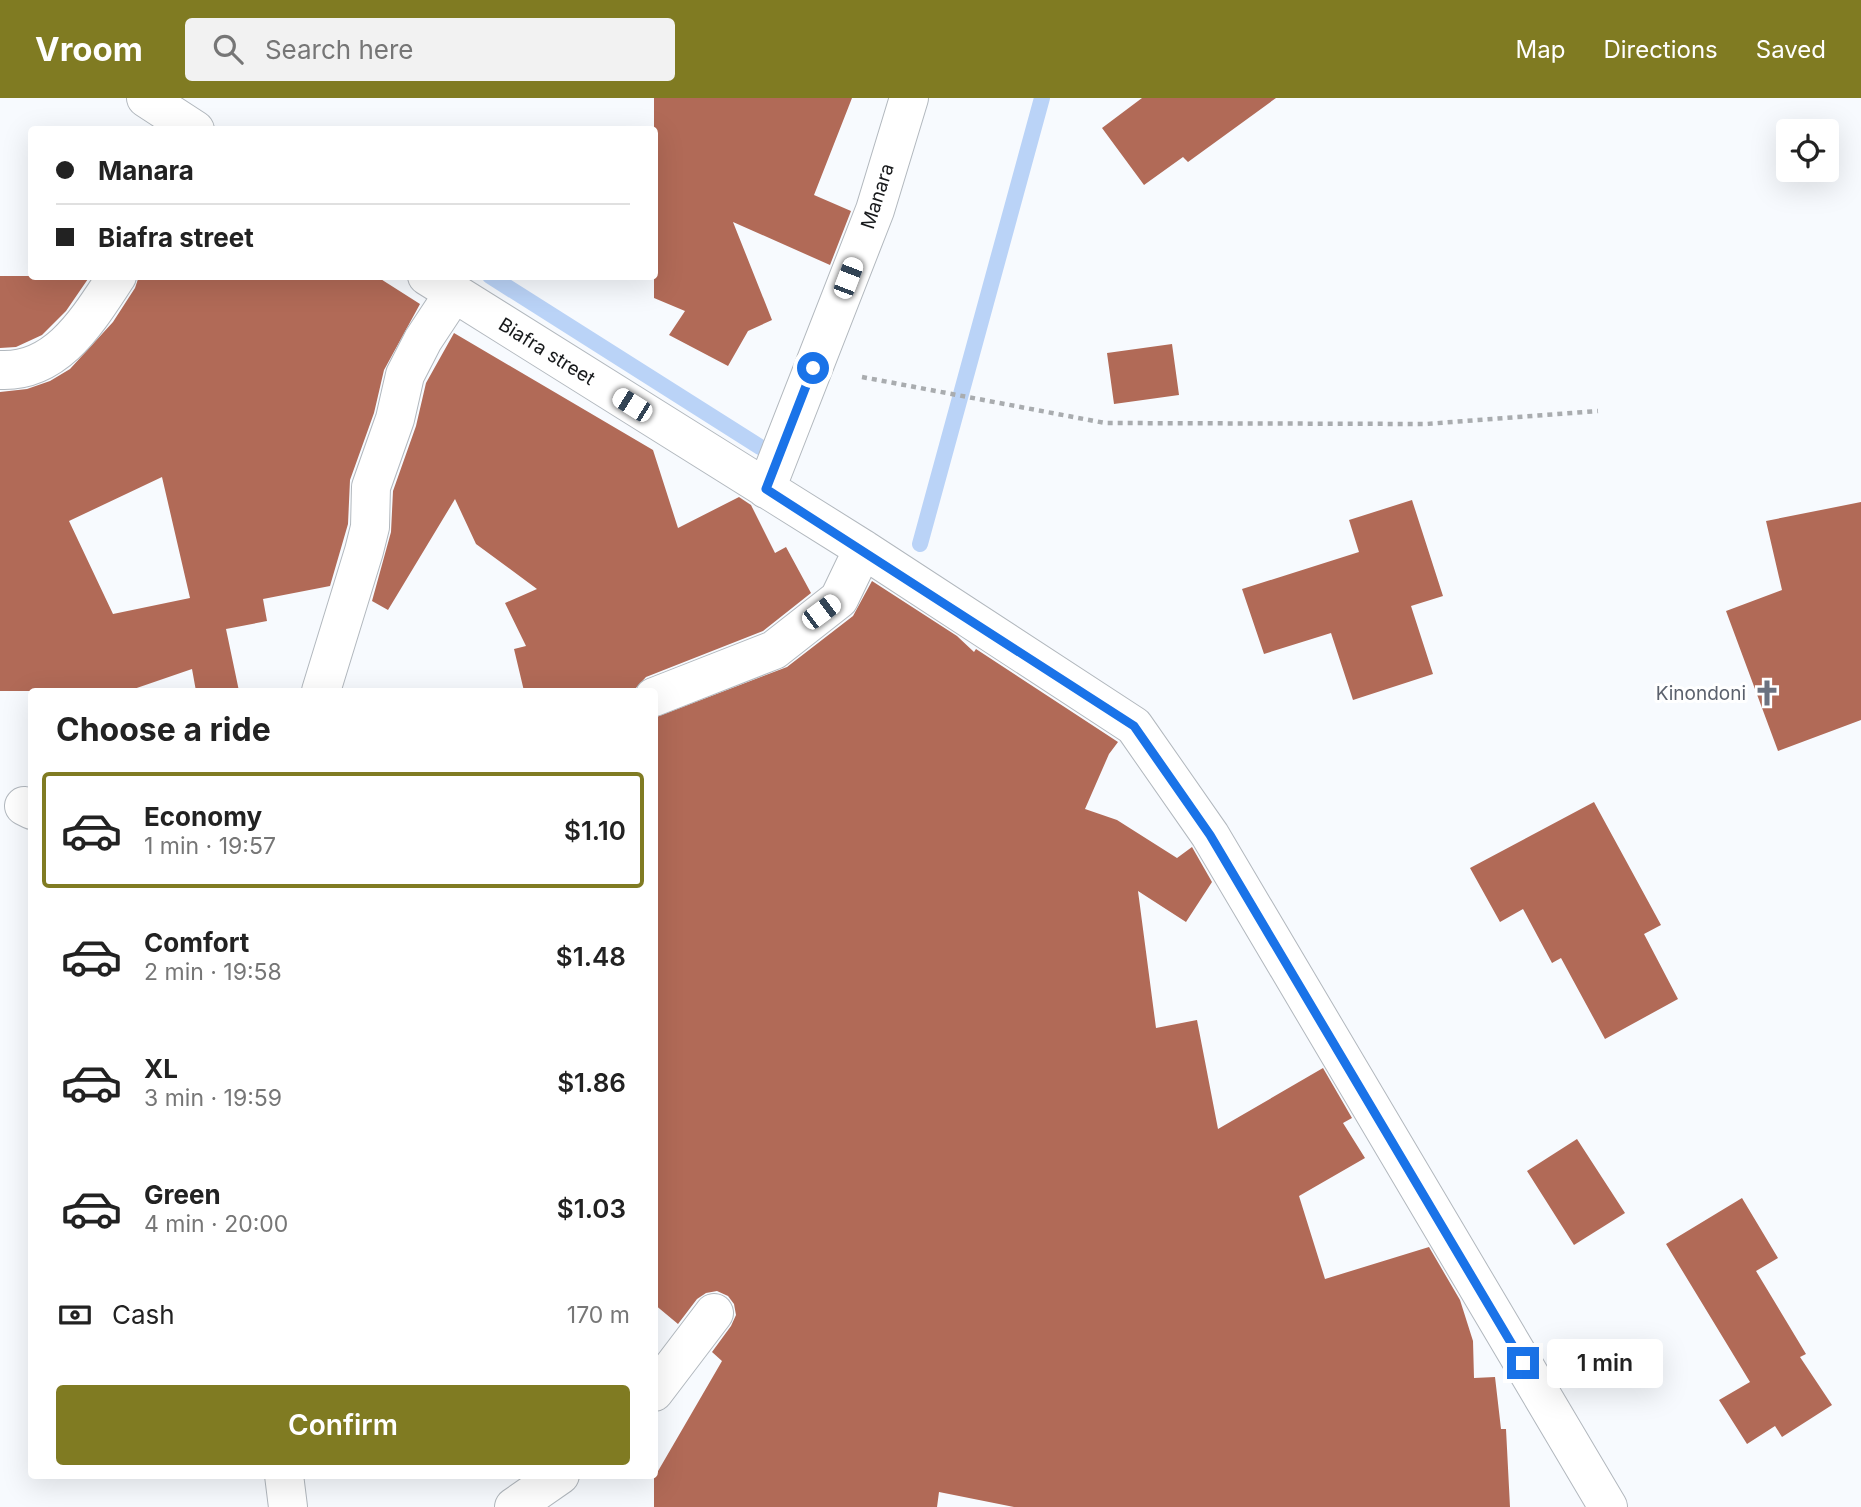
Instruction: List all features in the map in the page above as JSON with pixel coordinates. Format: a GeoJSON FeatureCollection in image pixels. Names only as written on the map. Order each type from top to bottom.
{"type":"FeatureCollection","features":[{"type":"Feature","properties":{"kind":"street"},"geometry":{"type":"LineString","coordinates":[[146,98],[186,126]]}},
{"type":"Feature","properties":{"kind":"street","name":"Manara"},"geometry":{"type":"LineString","coordinates":[[766,489],[874,210],[909,98]]}},
{"type":"Feature","properties":{"kind":"street"},"geometry":{"type":"LineString","coordinates":[[0,370],[36,365],[61,349],[86,324],[114,280]]}},
{"type":"Feature","properties":{"kind":"street"},"geometry":{"type":"LineString","coordinates":[[322,688],[370,527],[371,487],[395,419],[405,375],[423,340],[441,285]]}},
{"type":"Feature","properties":{"kind":"street","name":"Biafra street"},"geometry":{"type":"LineString","coordinates":[[441,285],[863,549],[1134,726],[1210,835],[1608,1507]]}},
{"type":"Feature","properties":{"kind":"street"},"geometry":{"type":"LineString","coordinates":[[658,695],[774,650],[839,598],[863,549]]}},
{"type":"Feature","properties":{"kind":"street"},"geometry":{"type":"LineString","coordinates":[[658,1387],[713,1313]]}},
{"type":"Feature","properties":{"kind":"street"},"geometry":{"type":"LineString","coordinates":[[284,1479],[288,1507]]}},
{"type":"Feature","properties":{"kind":"street"},"geometry":{"type":"LineString","coordinates":[[514,1507],[554,1479]]}},
{"type":"Feature","properties":{"kind":"path"},"geometry":{"type":"LineString","coordinates":[[813,368],[1105,423],[1426,424],[1598,411]]}},
{"type":"Feature","properties":{"kind":"building"},"geometry":{"type":"Polygon","coordinates":[[[654,98],[852,98],[814,195],[851,211],[830,265],[733,222],[772,320],[748,331],[728,366],[669,335],[685,311],[654,298],[654,280],[658,280],[658,126],[654,126],[654,98]]]}},
{"type":"Feature","properties":{"kind":"building"},"geometry":{"type":"Polygon","coordinates":[[[1142,98],[1276,98],[1188,162],[1183,157],[1144,185],[1102,128],[1142,98]]]}},
{"type":"Feature","properties":{"kind":"building"},"geometry":{"type":"Polygon","coordinates":[[[0,276],[28,276],[28,280],[87,280],[66,311],[42,335],[16,347],[0,348],[0,276]]]}},
{"type":"Feature","properties":{"kind":"building"},"geometry":{"type":"Polygon","coordinates":[[[138,280],[382,280],[420,304],[384,370],[374,413],[350,480],[348,524],[330,586],[263,599],[267,621],[226,629],[238,688],[195,688],[192,669],[137,688],[28,688],[28,691],[0,691],[0,392],[27,389],[50,381],[70,369],[113,322],[138,280]],[[162,477],[69,521],[113,614],[190,598],[162,477]]]}},
{"type":"Feature","properties":{"kind":"building"},"geometry":{"type":"Polygon","coordinates":[[[454,333],[653,450],[678,528],[739,497],[751,505],[775,553],[786,547],[811,593],[763,631],[646,677],[636,688],[523,688],[514,649],[526,646],[505,603],[537,589],[476,544],[455,499],[388,610],[372,601],[391,532],[393,491],[416,426],[426,383],[454,333]]]}},
{"type":"Feature","properties":{"kind":"building"},"geometry":{"type":"Polygon","coordinates":[[[1172,344],[1179,395],[1114,404],[1107,353],[1172,344]]]}},
{"type":"Feature","properties":{"kind":"building"},"geometry":{"type":"Polygon","coordinates":[[[1412,500],[1443,596],[1411,606],[1433,674],[1353,700],[1331,633],[1264,654],[1242,589],[1359,552],[1349,520],[1412,500]]]}},
{"type":"Feature","properties":{"kind":"building"},"geometry":{"type":"Polygon","coordinates":[[[1861,502],[1861,720],[1778,751],[1726,611],[1782,590],[1766,521],[1861,502]]]}},
{"type":"Feature","properties":{"kind":"building"},"geometry":{"type":"Polygon","coordinates":[[[872,581],[957,636],[974,652],[976,649],[1118,742],[1109,754],[1085,809],[1117,820],[1177,858],[1192,847],[1212,882],[1186,922],[1138,891],[1156,1028],[1197,1020],[1218,1129],[1323,1068],[1352,1118],[1343,1123],[1365,1158],[1299,1196],[1325,1279],[1429,1247],[1460,1300],[1473,1341],[1474,1378],[1495,1377],[1501,1429],[1506,1429],[1510,1507],[1014,1507],[939,1492],[937,1507],[654,1507],[654,1479],[658,1479],[658,1471],[722,1361],[712,1352],[736,1315],[734,1304],[728,1296],[717,1291],[706,1293],[697,1299],[678,1324],[658,1307],[658,716],[787,667],[853,616],[872,581]]]}},
{"type":"Feature","properties":{"kind":"building"},"geometry":{"type":"Polygon","coordinates":[[[1594,802],[1661,925],[1644,934],[1678,999],[1605,1039],[1561,958],[1552,963],[1523,909],[1500,922],[1470,868],[1594,802]]]}},
{"type":"Feature","properties":{"kind":"building"},"geometry":{"type":"Polygon","coordinates":[[[1577,1139],[1625,1213],[1574,1245],[1527,1171],[1577,1139]]]}},
{"type":"Feature","properties":{"kind":"building"},"geometry":{"type":"Polygon","coordinates":[[[1742,1198],[1778,1258],[1756,1271],[1806,1354],[1800,1357],[1832,1405],[1782,1437],[1775,1426],[1747,1444],[1719,1400],[1750,1382],[1666,1244],[1742,1198]]]}},
{"type":"Feature","properties":{"kind":"waterway"},"geometry":{"type":"LineString","coordinates":[[920,544],[1042,98]]}},
{"type":"Feature","properties":{"kind":"waterway"},"geometry":{"type":"LineString","coordinates":[[496,280],[760,447]]}},
{"type":"Feature","properties":{"kind":"place","name":"Kinondoni"},"geometry":{"type":"Point","coordinates":[1767,693]}},
{"type":"Feature","properties":{"kind":"route"},"geometry":{"type":"LineString","coordinates":[[813,368],[766,489],[1134,726],[1210,835],[1523,1363]]}}]}
